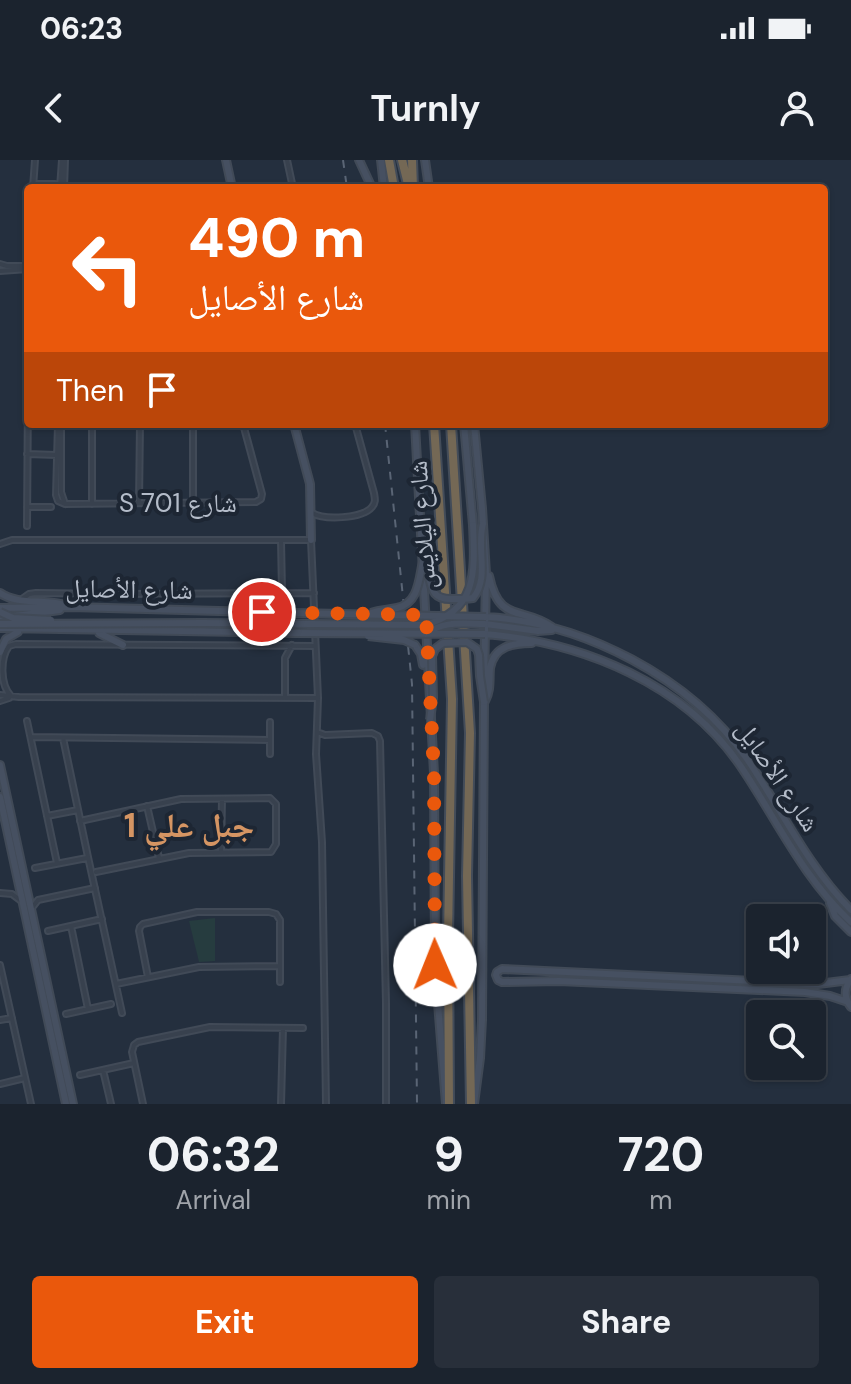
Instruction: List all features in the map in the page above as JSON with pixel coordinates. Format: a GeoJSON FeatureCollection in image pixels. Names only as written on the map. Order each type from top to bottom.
{"type":"FeatureCollection","features":[{"type":"Feature","properties":{"kind":"highway"},"geometry":{"type":"LineString","coordinates":[[389,160],[393,184]]}},
{"type":"Feature","properties":{"kind":"highway"},"geometry":{"type":"LineString","coordinates":[[402,160],[410,184]]}},
{"type":"Feature","properties":{"kind":"highway"},"geometry":{"type":"LineString","coordinates":[[411,184],[412,160]]}},
{"type":"Feature","properties":{"kind":"highway","name":"شارع اليلايس"},"geometry":{"type":"LineString","coordinates":[[434,428],[452,699],[447,1104]]}},
{"type":"Feature","properties":{"kind":"highway","name":"شارع اليلايس"},"geometry":{"type":"LineString","coordinates":[[451,428],[470,733],[467,889],[473,1104]]}},
{"type":"Feature","properties":{"kind":"main road"},"geometry":{"type":"LineString","coordinates":[[226,160],[231,184]]}},
{"type":"Feature","properties":{"kind":"main road"},"geometry":{"type":"LineString","coordinates":[[359,160],[370,184]]}},
{"type":"Feature","properties":{"kind":"main road"},"geometry":{"type":"LineString","coordinates":[[381,160],[384,184]]}},
{"type":"Feature","properties":{"kind":"main road"},"geometry":{"type":"LineString","coordinates":[[425,160],[428,184]]}},
{"type":"Feature","properties":{"kind":"main road"},"geometry":{"type":"LineString","coordinates":[[295,428],[308,477],[311,540]]}},
{"type":"Feature","properties":{"kind":"main road"},"geometry":{"type":"LineString","coordinates":[[415,428],[434,791],[435,965],[447,1104]]}},
{"type":"Feature","properties":{"kind":"main road"},"geometry":{"type":"LineString","coordinates":[[0,626],[278,623],[411,626],[441,619],[465,597],[474,574],[464,428]]}},
{"type":"Feature","properties":{"kind":"main road"},"geometry":{"type":"LineString","coordinates":[[473,1104],[482,1020],[485,634],[485,559],[474,428]]}},
{"type":"Feature","properties":{"kind":"main road"},"geometry":{"type":"LineString","coordinates":[[423,561],[439,598],[473,598],[481,580],[480,537],[483,524]]}},
{"type":"Feature","properties":{"kind":"main road","name":"شارع الأصايل"},"geometry":{"type":"LineString","coordinates":[[485,559],[491,587],[501,605],[639,663],[708,714],[745,756],[812,863],[851,910]]}},
{"type":"Feature","properties":{"kind":"main road"},"geometry":{"type":"LineString","coordinates":[[365,615],[398,608],[409,602],[416,592],[423,561]]}},
{"type":"Feature","properties":{"kind":"main road"},"geometry":{"type":"LineString","coordinates":[[0,593],[10,599],[50,601],[71,607]]}},
{"type":"Feature","properties":{"kind":"main road"},"geometry":{"type":"LineString","coordinates":[[0,613],[44,613],[71,607]]}},
{"type":"Feature","properties":{"kind":"main road","name":"شارع الأصايل"},"geometry":{"type":"LineString","coordinates":[[71,607],[426,615],[485,620]]}},
{"type":"Feature","properties":{"kind":"main road"},"geometry":{"type":"LineString","coordinates":[[0,613],[13,618],[67,624]]}},
{"type":"Feature","properties":{"kind":"main road"},"geometry":{"type":"LineString","coordinates":[[426,634],[446,624],[485,620],[538,631],[555,629]]}},
{"type":"Feature","properties":{"kind":"main road","name":"شارع الأصايل"},"geometry":{"type":"LineString","coordinates":[[0,626],[25,630],[485,634],[540,643],[586,656],[668,693],[702,721],[743,769],[796,855],[829,900],[851,922]]}},
{"type":"Feature","properties":{"kind":"main road"},"geometry":{"type":"LineString","coordinates":[[0,652],[11,635],[25,630]]}},
{"type":"Feature","properties":{"kind":"main road"},"geometry":{"type":"LineString","coordinates":[[96,631],[123,645]]}},
{"type":"Feature","properties":{"kind":"main road"},"geometry":{"type":"LineString","coordinates":[[361,634],[404,640],[415,645],[422,657],[428,692]]}},
{"type":"Feature","properties":{"kind":"main road"},"geometry":{"type":"LineString","coordinates":[[430,720],[433,698],[431,659],[435,649],[443,643],[467,642],[477,649],[484,702]]}},
{"type":"Feature","properties":{"kind":"main road"},"geometry":{"type":"LineString","coordinates":[[484,702],[489,691],[491,665],[498,653],[513,644],[540,643]]}},
{"type":"Feature","properties":{"kind":"main road"},"geometry":{"type":"LineString","coordinates":[[0,765],[73,1104]]}},
{"type":"Feature","properties":{"kind":"main road"},"geometry":{"type":"LineString","coordinates":[[0,797],[66,1104]]}},
{"type":"Feature","properties":{"kind":"main road"},"geometry":{"type":"LineString","coordinates":[[829,900],[835,916],[851,932]]}},
{"type":"Feature","properties":{"kind":"main road"},"geometry":{"type":"LineString","coordinates":[[502,969],[818,984],[850,979],[845,993],[849,1005],[830,996],[799,991],[559,981],[502,982],[496,975],[502,969]]}},
{"type":"Feature","properties":{"kind":"street"},"geometry":{"type":"LineString","coordinates":[[33,184],[35,160]]}},
{"type":"Feature","properties":{"kind":"street"},"geometry":{"type":"LineString","coordinates":[[60,184],[64,160]]}},
{"type":"Feature","properties":{"kind":"street"},"geometry":{"type":"LineString","coordinates":[[287,160],[292,184]]}},
{"type":"Feature","properties":{"kind":"street"},"geometry":{"type":"LineString","coordinates":[[0,264],[24,268]]}},
{"type":"Feature","properties":{"kind":"street"},"geometry":{"type":"LineString","coordinates":[[0,271],[24,268]]}},
{"type":"Feature","properties":{"kind":"street"},"geometry":{"type":"LineString","coordinates":[[27,428],[27,526]]}},
{"type":"Feature","properties":{"kind":"street"},"geometry":{"type":"LineString","coordinates":[[27,454],[59,455],[60,428]]}},
{"type":"Feature","properties":{"kind":"street"},"geometry":{"type":"LineString","coordinates":[[92,428],[92,504]]}},
{"type":"Feature","properties":{"kind":"street"},"geometry":{"type":"LineString","coordinates":[[139,503],[140,428]]}},
{"type":"Feature","properties":{"kind":"street"},"geometry":{"type":"LineString","coordinates":[[193,428],[193,503]]}},
{"type":"Feature","properties":{"kind":"street","name":"S 701 شارع"},"geometry":{"type":"LineString","coordinates":[[59,455],[57,498],[60,503],[253,503],[261,499],[262,494],[244,428]]}},
{"type":"Feature","properties":{"kind":"street"},"geometry":{"type":"LineString","coordinates":[[310,512],[320,517],[338,517],[365,511],[373,504],[374,493],[356,428]]}},
{"type":"Feature","properties":{"kind":"street"},"geometry":{"type":"LineString","coordinates":[[27,507],[51,507]]}},
{"type":"Feature","properties":{"kind":"street"},"geometry":{"type":"LineString","coordinates":[[0,544],[12,540],[311,540],[318,698],[316,754],[324,886],[326,1104]]}},
{"type":"Feature","properties":{"kind":"street"},"geometry":{"type":"LineString","coordinates":[[281,540],[282,592]]}},
{"type":"Feature","properties":{"kind":"street"},"geometry":{"type":"LineString","coordinates":[[21,600],[36,593],[314,593]]}},
{"type":"Feature","properties":{"kind":"street"},"geometry":{"type":"LineString","coordinates":[[11,696],[3,684],[4,653],[10,645],[315,646]]}},
{"type":"Feature","properties":{"kind":"street"},"geometry":{"type":"LineString","coordinates":[[277,645],[285,658]]}},
{"type":"Feature","properties":{"kind":"street"},"geometry":{"type":"LineString","coordinates":[[285,698],[285,658],[292,645]]}},
{"type":"Feature","properties":{"kind":"street"},"geometry":{"type":"LineString","coordinates":[[0,698],[19,697]]}},
{"type":"Feature","properties":{"kind":"street"},"geometry":{"type":"LineString","coordinates":[[0,698],[318,698]]}},
{"type":"Feature","properties":{"kind":"street"},"geometry":{"type":"LineString","coordinates":[[27,721],[57,863]]}},
{"type":"Feature","properties":{"kind":"street"},"geometry":{"type":"LineString","coordinates":[[270,722],[270,754]]}},
{"type":"Feature","properties":{"kind":"street"},"geometry":{"type":"LineString","coordinates":[[317,732],[325,735],[372,733],[380,741],[386,1103]]}},
{"type":"Feature","properties":{"kind":"street"},"geometry":{"type":"LineString","coordinates":[[31,737],[270,740]]}},
{"type":"Feature","properties":{"kind":"street"},"geometry":{"type":"LineString","coordinates":[[63,738],[122,1013]]}},
{"type":"Feature","properties":{"kind":"street"},"geometry":{"type":"LineString","coordinates":[[80,821],[181,799],[272,799],[276,804],[275,847],[271,852],[189,853],[96,872]]}},
{"type":"Feature","properties":{"kind":"street"},"geometry":{"type":"LineString","coordinates":[[221,852],[222,799]]}},
{"type":"Feature","properties":{"kind":"street"},"geometry":{"type":"LineString","coordinates":[[147,806],[159,858]]}},
{"type":"Feature","properties":{"kind":"street"},"geometry":{"type":"LineString","coordinates":[[47,816],[78,810]]}},
{"type":"Feature","properties":{"kind":"street"},"geometry":{"type":"LineString","coordinates":[[35,868],[88,857]]}},
{"type":"Feature","properties":{"kind":"street"},"geometry":{"type":"LineString","coordinates":[[8,893],[18,880]]}},
{"type":"Feature","properties":{"kind":"street"},"geometry":{"type":"LineString","coordinates":[[31,910],[38,900],[95,888]]}},
{"type":"Feature","properties":{"kind":"street"},"geometry":{"type":"LineString","coordinates":[[0,893],[8,893],[22,902]]}},
{"type":"Feature","properties":{"kind":"street"},"geometry":{"type":"LineString","coordinates":[[27,893],[38,900]]}},
{"type":"Feature","properties":{"kind":"street"},"geometry":{"type":"LineString","coordinates":[[148,977],[139,931],[143,924],[197,912],[269,912],[276,914],[280,920],[280,982]]}},
{"type":"Feature","properties":{"kind":"street"},"geometry":{"type":"LineString","coordinates":[[48,931],[102,919]]}},
{"type":"Feature","properties":{"kind":"street"},"geometry":{"type":"LineString","coordinates":[[71,926],[88,1009]]}},
{"type":"Feature","properties":{"kind":"street"},"geometry":{"type":"LineString","coordinates":[[0,965],[31,1104]]}},
{"type":"Feature","properties":{"kind":"street"},"geometry":{"type":"LineString","coordinates":[[116,984],[203,966],[280,966]]}},
{"type":"Feature","properties":{"kind":"street"},"geometry":{"type":"LineString","coordinates":[[66,1014],[111,1004]]}},
{"type":"Feature","properties":{"kind":"street"},"geometry":{"type":"LineString","coordinates":[[0,1020],[12,1018]]}},
{"type":"Feature","properties":{"kind":"street"},"geometry":{"type":"LineString","coordinates":[[143,1104],[132,1049],[140,1041],[204,1028],[303,1028]]}},
{"type":"Feature","properties":{"kind":"street"},"geometry":{"type":"LineString","coordinates":[[281,1104],[283,1028]]}},
{"type":"Feature","properties":{"kind":"street"},"geometry":{"type":"LineString","coordinates":[[80,1075],[134,1063]]}},
{"type":"Feature","properties":{"kind":"street"},"geometry":{"type":"LineString","coordinates":[[103,1070],[111,1104]]}},
{"type":"Feature","properties":{"kind":"street"},"geometry":{"type":"LineString","coordinates":[[0,1084],[25,1078]]}},
{"type":"Feature","properties":{"kind":"green space"},"geometry":{"type":"Polygon","coordinates":[[[215,918],[215,961],[199,962],[189,921],[215,918]]]}},
{"type":"Feature","properties":{"kind":"railway"},"geometry":{"type":"LineString","coordinates":[[343,160],[346,184]]}},
{"type":"Feature","properties":{"kind":"railway"},"geometry":{"type":"LineString","coordinates":[[385,428],[412,684],[417,1104]]}},
{"type":"Feature","properties":{"kind":"district","name":"جبل علي 1"},"geometry":{"type":"Point","coordinates":[189,825]}},
{"type":"Feature","properties":{"kind":"route"},"geometry":{"type":"LineString","coordinates":[[262,612],[426,615],[434,773],[435,965]]}}]}
